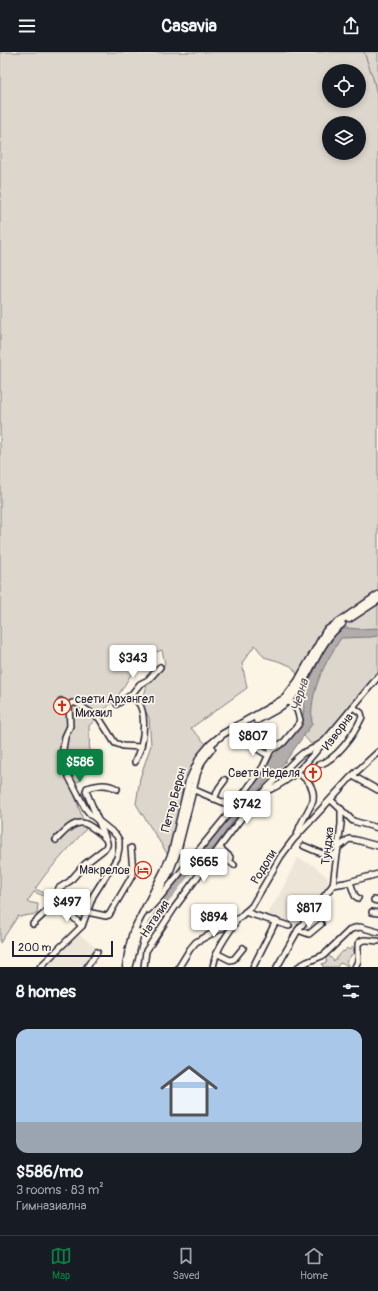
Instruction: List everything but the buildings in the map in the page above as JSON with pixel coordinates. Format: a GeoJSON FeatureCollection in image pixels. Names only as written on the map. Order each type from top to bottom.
{"type":"FeatureCollection","features":[{"type":"Feature","properties":{"kind":"main road","name":"Петър Берон"},"geometry":{"type":"LineString","coordinates":[[126,967],[133,932],[164,877],[172,854],[191,776],[196,763],[211,744],[223,734],[285,698],[298,681],[326,631],[378,595]]}},
{"type":"Feature","properties":{"kind":"main road","name":"Петър Берон"},"geometry":{"type":"LineString","coordinates":[[129,967],[137,934],[177,852],[192,789],[200,766],[209,752],[220,742],[238,730],[277,709],[288,701],[302,683],[333,631],[378,600]]}},
{"type":"Feature","properties":{"kind":"street"},"geometry":{"type":"LineString","coordinates":[[117,704],[131,695],[140,684],[148,680],[160,667]]}},
{"type":"Feature","properties":{"kind":"street","name":"Наталия"},"geometry":{"type":"LineString","coordinates":[[265,792],[283,783],[297,772],[326,740],[378,677]]}},
{"type":"Feature","properties":{"kind":"street"},"geometry":{"type":"LineString","coordinates":[[131,695],[139,703],[142,713],[143,736],[141,747],[135,762]]}},
{"type":"Feature","properties":{"kind":"street"},"geometry":{"type":"LineString","coordinates":[[61,701],[69,706]]}},
{"type":"Feature","properties":{"kind":"street"},"geometry":{"type":"LineString","coordinates":[[148,910],[234,807],[262,767],[271,750],[284,742],[294,730],[300,720],[297,710],[288,701]]}},
{"type":"Feature","properties":{"kind":"street"},"geometry":{"type":"LineString","coordinates":[[69,706],[72,703],[76,703],[97,716],[115,744],[141,747]]}},
{"type":"Feature","properties":{"kind":"street"},"geometry":{"type":"LineString","coordinates":[[40,967],[82,926],[92,896],[111,869],[119,851],[119,840],[116,835],[85,808],[69,777],[63,749],[65,737],[70,726],[69,706]]}},
{"type":"Feature","properties":{"kind":"street","name":"Изворна"},"geometry":{"type":"LineString","coordinates":[[318,765],[334,756],[355,731],[362,717],[361,713],[353,708]]}},
{"type":"Feature","properties":{"kind":"street"},"geometry":{"type":"LineString","coordinates":[[238,730],[248,742],[260,751],[268,754]]}},
{"type":"Feature","properties":{"kind":"street"},"geometry":{"type":"LineString","coordinates":[[248,742],[261,730]]}},
{"type":"Feature","properties":{"kind":"street","name":"Наталия"},"geometry":{"type":"LineString","coordinates":[[144,967],[146,952],[174,907],[220,848],[250,805],[265,792],[302,753],[314,748],[326,740]]}},
{"type":"Feature","properties":{"kind":"street","name":"Родопи"},"geometry":{"type":"LineString","coordinates":[[179,967],[196,942],[239,918],[252,906],[281,856],[353,776],[378,752]]}},
{"type":"Feature","properties":{"kind":"street"},"geometry":{"type":"LineString","coordinates":[[297,772],[308,781],[313,790],[313,801],[300,826],[297,837]]}},
{"type":"Feature","properties":{"kind":"street"},"geometry":{"type":"LineString","coordinates":[[353,776],[378,790]]}},
{"type":"Feature","properties":{"kind":"street"},"geometry":{"type":"LineString","coordinates":[[214,799],[219,788],[226,780]]}},
{"type":"Feature","properties":{"kind":"street"},"geometry":{"type":"LineString","coordinates":[[33,924],[52,905],[53,899],[59,888],[70,881],[82,867],[106,847],[106,840],[87,797],[87,788],[100,784],[106,784],[117,789]]}},
{"type":"Feature","properties":{"kind":"street"},"geometry":{"type":"LineString","coordinates":[[192,789],[234,807]]}},
{"type":"Feature","properties":{"kind":"street"},"geometry":{"type":"LineString","coordinates":[[331,800],[353,821],[378,828]]}},
{"type":"Feature","properties":{"kind":"street","name":"Тунджа"},"geometry":{"type":"LineString","coordinates":[[333,885],[341,824],[341,809]]}},
{"type":"Feature","properties":{"kind":"street"},"geometry":{"type":"LineString","coordinates":[[56,840],[74,825],[82,823],[90,826],[106,840]]}},
{"type":"Feature","properties":{"kind":"street"},"geometry":{"type":"LineString","coordinates":[[304,846],[330,857],[349,840],[356,840],[378,846]]}},
{"type":"Feature","properties":{"kind":"street"},"geometry":{"type":"LineString","coordinates":[[87,912],[106,916],[109,915],[132,876],[131,848]]}},
{"type":"Feature","properties":{"kind":"street"},"geometry":{"type":"LineString","coordinates":[[220,848],[230,857],[229,861],[234,865]]}},
{"type":"Feature","properties":{"kind":"street"},"geometry":{"type":"LineString","coordinates":[[277,967],[298,930],[333,885],[378,874]]}},
{"type":"Feature","properties":{"kind":"street"},"geometry":{"type":"LineString","coordinates":[[350,882],[355,896],[358,898]]}},
{"type":"Feature","properties":{"kind":"street"},"geometry":{"type":"LineString","coordinates":[[65,909],[82,926]]}},
{"type":"Feature","properties":{"kind":"street"},"geometry":{"type":"LineString","coordinates":[[245,912],[290,926]]}},
{"type":"Feature","properties":{"kind":"street"},"geometry":{"type":"LineString","coordinates":[[372,912],[378,913]]}},
{"type":"Feature","properties":{"kind":"street"},"geometry":{"type":"LineString","coordinates":[[213,967],[216,953],[223,940],[239,918]]}},
{"type":"Feature","properties":{"kind":"street"},"geometry":{"type":"LineString","coordinates":[[253,967],[276,921]]}},
{"type":"Feature","properties":{"kind":"street"},"geometry":{"type":"LineString","coordinates":[[298,930],[307,934],[312,933],[321,924]]}},
{"type":"Feature","properties":{"kind":"street"},"geometry":{"type":"LineString","coordinates":[[298,967],[324,955],[351,929],[360,927],[378,932]]}},
{"type":"Feature","properties":{"kind":"street"},"geometry":{"type":"LineString","coordinates":[[355,967],[358,961],[358,944],[360,940],[378,940]]}},
{"type":"Feature","properties":{"kind":"street"},"geometry":{"type":"LineString","coordinates":[[216,953],[230,960],[234,959],[243,948]]}},
{"type":"Feature","properties":{"kind":"street"},"geometry":{"type":"LineString","coordinates":[[87,967],[97,952]]}},
{"type":"Feature","properties":{"kind":"shaded area"},"geometry":{"type":"Polygon","coordinates":[[[0,52],[378,52],[378,674],[328,735],[319,742],[311,744],[304,736],[304,699],[296,672],[291,666],[264,657],[255,645],[242,663],[247,688],[191,728],[206,744],[196,759],[168,855],[136,804],[140,778],[151,745],[149,718],[142,703],[147,685],[165,664],[162,650],[148,655],[130,676],[118,696],[89,726],[90,771],[79,776],[81,780],[77,782],[72,780],[70,781],[86,829],[45,875],[35,889],[47,894],[44,896],[34,892],[27,902],[38,904],[37,914],[20,917],[18,916],[0,943],[0,52]]]}},
{"type":"Feature","properties":{"kind":"shaded area"},"geometry":{"type":"Polygon","coordinates":[[[346,628],[378,628],[378,636],[341,638],[324,668],[315,690],[312,724],[285,762],[260,788],[230,825],[215,847],[206,853],[214,838],[253,789],[261,769],[286,743],[299,725],[305,705],[303,694],[323,653],[337,633],[346,628]]]}},
{"type":"Feature","properties":{"kind":"shaded area"},"geometry":{"type":"Polygon","coordinates":[[[297,858],[313,865],[327,877],[329,883],[326,891],[297,929],[277,919],[266,916],[281,892],[297,858]]]}},
{"type":"Feature","properties":{"kind":"shaded area"},"geometry":{"type":"Polygon","coordinates":[[[77,933],[98,949],[86,967],[43,967],[77,933]]]}},
{"type":"Feature","properties":{"kind":"shaded area"},"geometry":{"type":"Polygon","coordinates":[[[353,947],[354,952],[346,962],[348,966],[340,963],[337,967],[323,967],[322,964],[327,962],[324,955],[328,955],[334,961],[347,948],[349,950],[353,947]]]}},
{"type":"Feature","properties":{"kind":"waterway"},"geometry":{"type":"LineString","coordinates":[[364,52],[373,78],[378,99]]}},
{"type":"Feature","properties":{"kind":"waterway","name":"Черна"},"geometry":{"type":"LineString","coordinates":[[150,924],[165,902],[259,779]]}},
{"type":"Feature","properties":{"kind":"place","name":"свети Архангел Михаил"},"geometry":{"type":"Point","coordinates":[62,706]}},
{"type":"Feature","properties":{"kind":"place","name":"Света Неделя"},"geometry":{"type":"Point","coordinates":[313,773]}},
{"type":"Feature","properties":{"kind":"place","name":"Макрелов"},"geometry":{"type":"Point","coordinates":[143,870]}}]}
